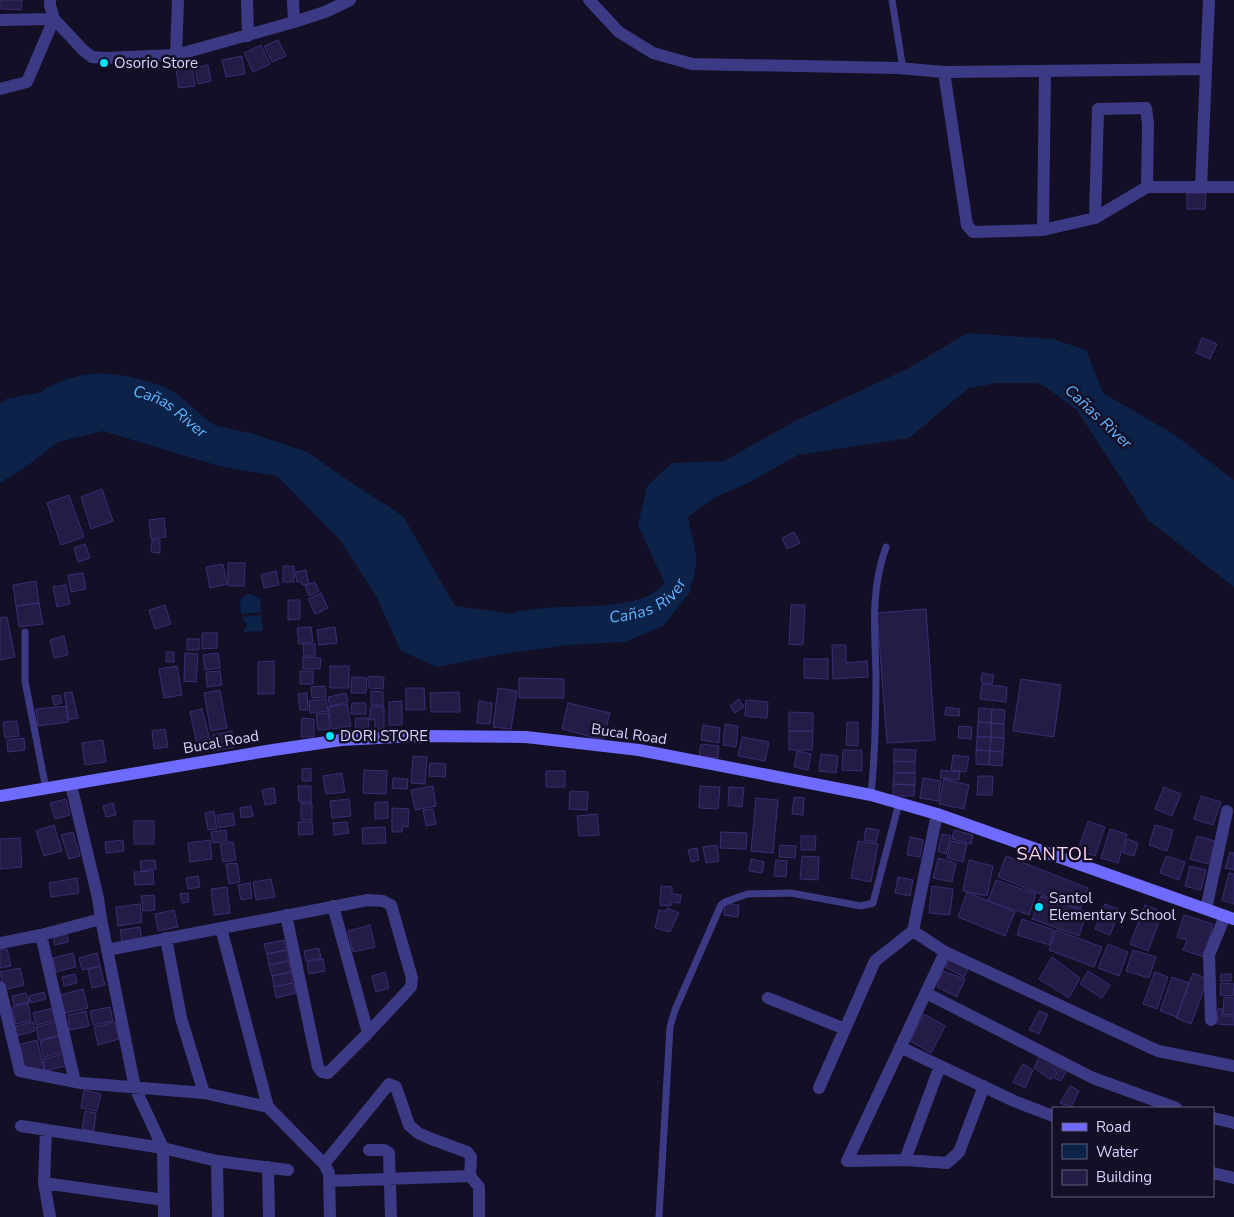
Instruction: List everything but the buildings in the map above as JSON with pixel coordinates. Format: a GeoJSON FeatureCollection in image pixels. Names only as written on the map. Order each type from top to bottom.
{"type":"FeatureCollection","features":[{"type":"Feature","properties":{"kind":"street"},"geometry":{"type":"LineString","coordinates":[[50,0],[54,19],[83,50],[92,57],[104,58],[176,55],[294,22],[337,3],[350,0]]}},
{"type":"Feature","properties":{"kind":"street"},"geometry":{"type":"LineString","coordinates":[[176,55],[178,0]]}},
{"type":"Feature","properties":{"kind":"street"},"geometry":{"type":"LineString","coordinates":[[247,0],[248,36]]}},
{"type":"Feature","properties":{"kind":"street"},"geometry":{"type":"LineString","coordinates":[[293,0],[294,22]]}},
{"type":"Feature","properties":{"kind":"street"},"geometry":{"type":"LineString","coordinates":[[589,0],[619,32],[653,53],[692,64],[903,69],[944,72],[1206,69]]}},
{"type":"Feature","properties":{"kind":"street"},"geometry":{"type":"LineString","coordinates":[[1201,187],[1209,0]]}},
{"type":"Feature","properties":{"kind":"street"},"geometry":{"type":"LineString","coordinates":[[0,20],[54,19]]}},
{"type":"Feature","properties":{"kind":"street"},"geometry":{"type":"LineString","coordinates":[[0,89],[28,82],[54,19]]}},
{"type":"Feature","properties":{"kind":"street"},"geometry":{"type":"LineString","coordinates":[[1043,230],[1045,71]]}},
{"type":"Feature","properties":{"kind":"street"},"geometry":{"type":"LineString","coordinates":[[944,72],[968,225],[973,232],[1043,230],[1095,218],[1147,187],[1234,188]]}},
{"type":"Feature","properties":{"kind":"street"},"geometry":{"type":"LineString","coordinates":[[1095,218],[1098,109],[1146,108],[1148,124],[1147,187]]}},
{"type":"Feature","properties":{"kind":"street","name":"Bucal Road"},"geometry":{"type":"LineString","coordinates":[[0,796],[341,740],[416,736],[526,737],[639,750],[871,795],[937,814],[1230,917]]}},
{"type":"Feature","properties":{"kind":"street"},"geometry":{"type":"LineString","coordinates":[[71,785],[98,898],[135,1088],[163,1148],[164,1217]]}},
{"type":"Feature","properties":{"kind":"street"},"geometry":{"type":"LineString","coordinates":[[1206,909],[1227,811]]}},
{"type":"Feature","properties":{"kind":"street"},"geometry":{"type":"LineString","coordinates":[[819,1088],[875,960],[913,931],[937,814]]}},
{"type":"Feature","properties":{"kind":"street"},"geometry":{"type":"LineString","coordinates":[[107,950],[166,938],[221,928],[286,915],[333,906],[368,900],[383,901],[391,906],[412,978],[411,987],[328,1073],[322,1072],[318,1067],[286,915]]}},
{"type":"Feature","properties":{"kind":"street"},"geometry":{"type":"LineString","coordinates":[[333,906],[368,1033]]}},
{"type":"Feature","properties":{"kind":"street"},"geometry":{"type":"LineString","coordinates":[[1210,1020],[1209,955],[1212,944],[1230,917]]}},
{"type":"Feature","properties":{"kind":"street"},"geometry":{"type":"LineString","coordinates":[[0,943],[41,935],[101,919]]}},
{"type":"Feature","properties":{"kind":"street"},"geometry":{"type":"LineString","coordinates":[[221,928],[268,1107],[324,1164],[329,1173],[330,1217]]}},
{"type":"Feature","properties":{"kind":"street"},"geometry":{"type":"LineString","coordinates":[[913,931],[945,952],[1158,1051],[1234,1066]]}},
{"type":"Feature","properties":{"kind":"street"},"geometry":{"type":"LineString","coordinates":[[41,935],[75,1082]]}},
{"type":"Feature","properties":{"kind":"street"},"geometry":{"type":"LineString","coordinates":[[166,938],[181,1018],[204,1093]]}},
{"type":"Feature","properties":{"kind":"street"},"geometry":{"type":"LineString","coordinates":[[945,952],[846,1161],[905,1160],[947,1163],[959,1152],[984,1086]]}},
{"type":"Feature","properties":{"kind":"street"},"geometry":{"type":"LineString","coordinates":[[0,987],[20,1071],[75,1082],[204,1093],[268,1107]]}},
{"type":"Feature","properties":{"kind":"street"},"geometry":{"type":"LineString","coordinates":[[926,993],[1093,1078],[1173,1107]]}},
{"type":"Feature","properties":{"kind":"street"},"geometry":{"type":"LineString","coordinates":[[768,998],[845,1029]]}},
{"type":"Feature","properties":{"kind":"street"},"geometry":{"type":"LineString","coordinates":[[900,1047],[1014,1101],[1052,1116]]}},
{"type":"Feature","properties":{"kind":"street"},"geometry":{"type":"LineString","coordinates":[[905,1160],[940,1066]]}},
{"type":"Feature","properties":{"kind":"street"},"geometry":{"type":"LineString","coordinates":[[324,1164],[389,1084],[396,1088],[408,1125],[423,1135],[467,1152],[471,1157],[470,1176],[479,1188],[479,1217]]}},
{"type":"Feature","properties":{"kind":"street"},"geometry":{"type":"LineString","coordinates":[[1214,1118],[1234,1123]]}},
{"type":"Feature","properties":{"kind":"street"},"geometry":{"type":"LineString","coordinates":[[21,1126],[163,1148],[216,1161],[288,1170]]}},
{"type":"Feature","properties":{"kind":"street"},"geometry":{"type":"LineString","coordinates":[[46,1130],[44,1183],[50,1217]]}},
{"type":"Feature","properties":{"kind":"street"},"geometry":{"type":"LineString","coordinates":[[369,1150],[384,1150],[389,1154],[391,1217]]}},
{"type":"Feature","properties":{"kind":"street"},"geometry":{"type":"LineString","coordinates":[[216,1161],[218,1217]]}},
{"type":"Feature","properties":{"kind":"street"},"geometry":{"type":"LineString","coordinates":[[268,1167],[269,1217]]}},
{"type":"Feature","properties":{"kind":"street"},"geometry":{"type":"LineString","coordinates":[[1214,1174],[1234,1178]]}},
{"type":"Feature","properties":{"kind":"street"},"geometry":{"type":"LineString","coordinates":[[329,1181],[470,1176]]}},
{"type":"Feature","properties":{"kind":"street"},"geometry":{"type":"LineString","coordinates":[[44,1183],[164,1200]]}},
{"type":"Feature","properties":{"kind":"lane"},"geometry":{"type":"LineString","coordinates":[[892,0],[903,69]]}},
{"type":"Feature","properties":{"kind":"lane"},"geometry":{"type":"LineString","coordinates":[[871,795],[875,752],[874,602],[878,568],[886,548]]}},
{"type":"Feature","properties":{"kind":"lane"},"geometry":{"type":"LineString","coordinates":[[25,632],[25,681],[46,789]]}},
{"type":"Feature","properties":{"kind":"lane"},"geometry":{"type":"LineString","coordinates":[[660,1217],[670,1027],[722,906],[725,902],[747,894],[791,893],[861,906],[873,903],[900,803]]}},
{"type":"Feature","properties":{"kind":"water"},"geometry":{"type":"Polygon","coordinates":[[[967,333],[1053,339],[1086,350],[1103,393],[1175,435],[1234,480],[1234,587],[1148,520],[1077,410],[1044,386],[994,367],[909,438],[798,455],[748,483],[716,497],[682,521],[677,553],[691,591],[663,626],[625,642],[569,645],[502,654],[437,667],[401,651],[376,596],[340,540],[277,476],[219,466],[103,431],[58,442],[27,466],[0,483],[0,404],[6,399],[68,387],[109,389],[150,397],[186,419],[254,434],[307,452],[403,516],[455,606],[600,626],[650,600],[665,584],[638,525],[647,486],[672,463],[724,461],[797,420],[907,369],[967,333]]]}},
{"type":"Feature","properties":{"kind":"water"},"geometry":{"type":"Polygon","coordinates":[[[247,594],[260,598],[261,612],[241,614],[240,600],[247,594]]]}},
{"type":"Feature","properties":{"kind":"water"},"geometry":{"type":"Polygon","coordinates":[[[261,615],[263,631],[243,632],[247,625],[242,617],[261,615]]]}},
{"type":"Feature","properties":{"kind":"waterway","name":"Cañas River"},"geometry":{"type":"LineString","coordinates":[[958,378],[996,371],[1034,371]]}},
{"type":"Feature","properties":{"kind":"waterway","name":"Cañas River"},"geometry":{"type":"LineString","coordinates":[[51,399],[71,390],[93,386],[126,388],[149,394],[167,402],[200,430],[213,438]]}},
{"type":"Feature","properties":{"kind":"waterway","name":"Cañas River"},"geometry":{"type":"LineString","coordinates":[[522,623],[554,619],[618,616],[654,606],[668,597],[679,583],[684,565],[677,521],[678,505]]}},
{"type":"Feature","properties":{"kind":"place","name":"Osorio Store"},"geometry":{"type":"Point","coordinates":[104,63]}},
{"type":"Feature","properties":{"kind":"place","name":"DORI STORE"},"geometry":{"type":"Point","coordinates":[330,736]}},
{"type":"Feature","properties":{"kind":"place","name":"Santol Elementary School"},"geometry":{"type":"Point","coordinates":[1039,907]}},
{"type":"Feature","properties":{"kind":"district","name":"SANTOL"},"geometry":{"type":"Point","coordinates":[1055,854]}}]}
